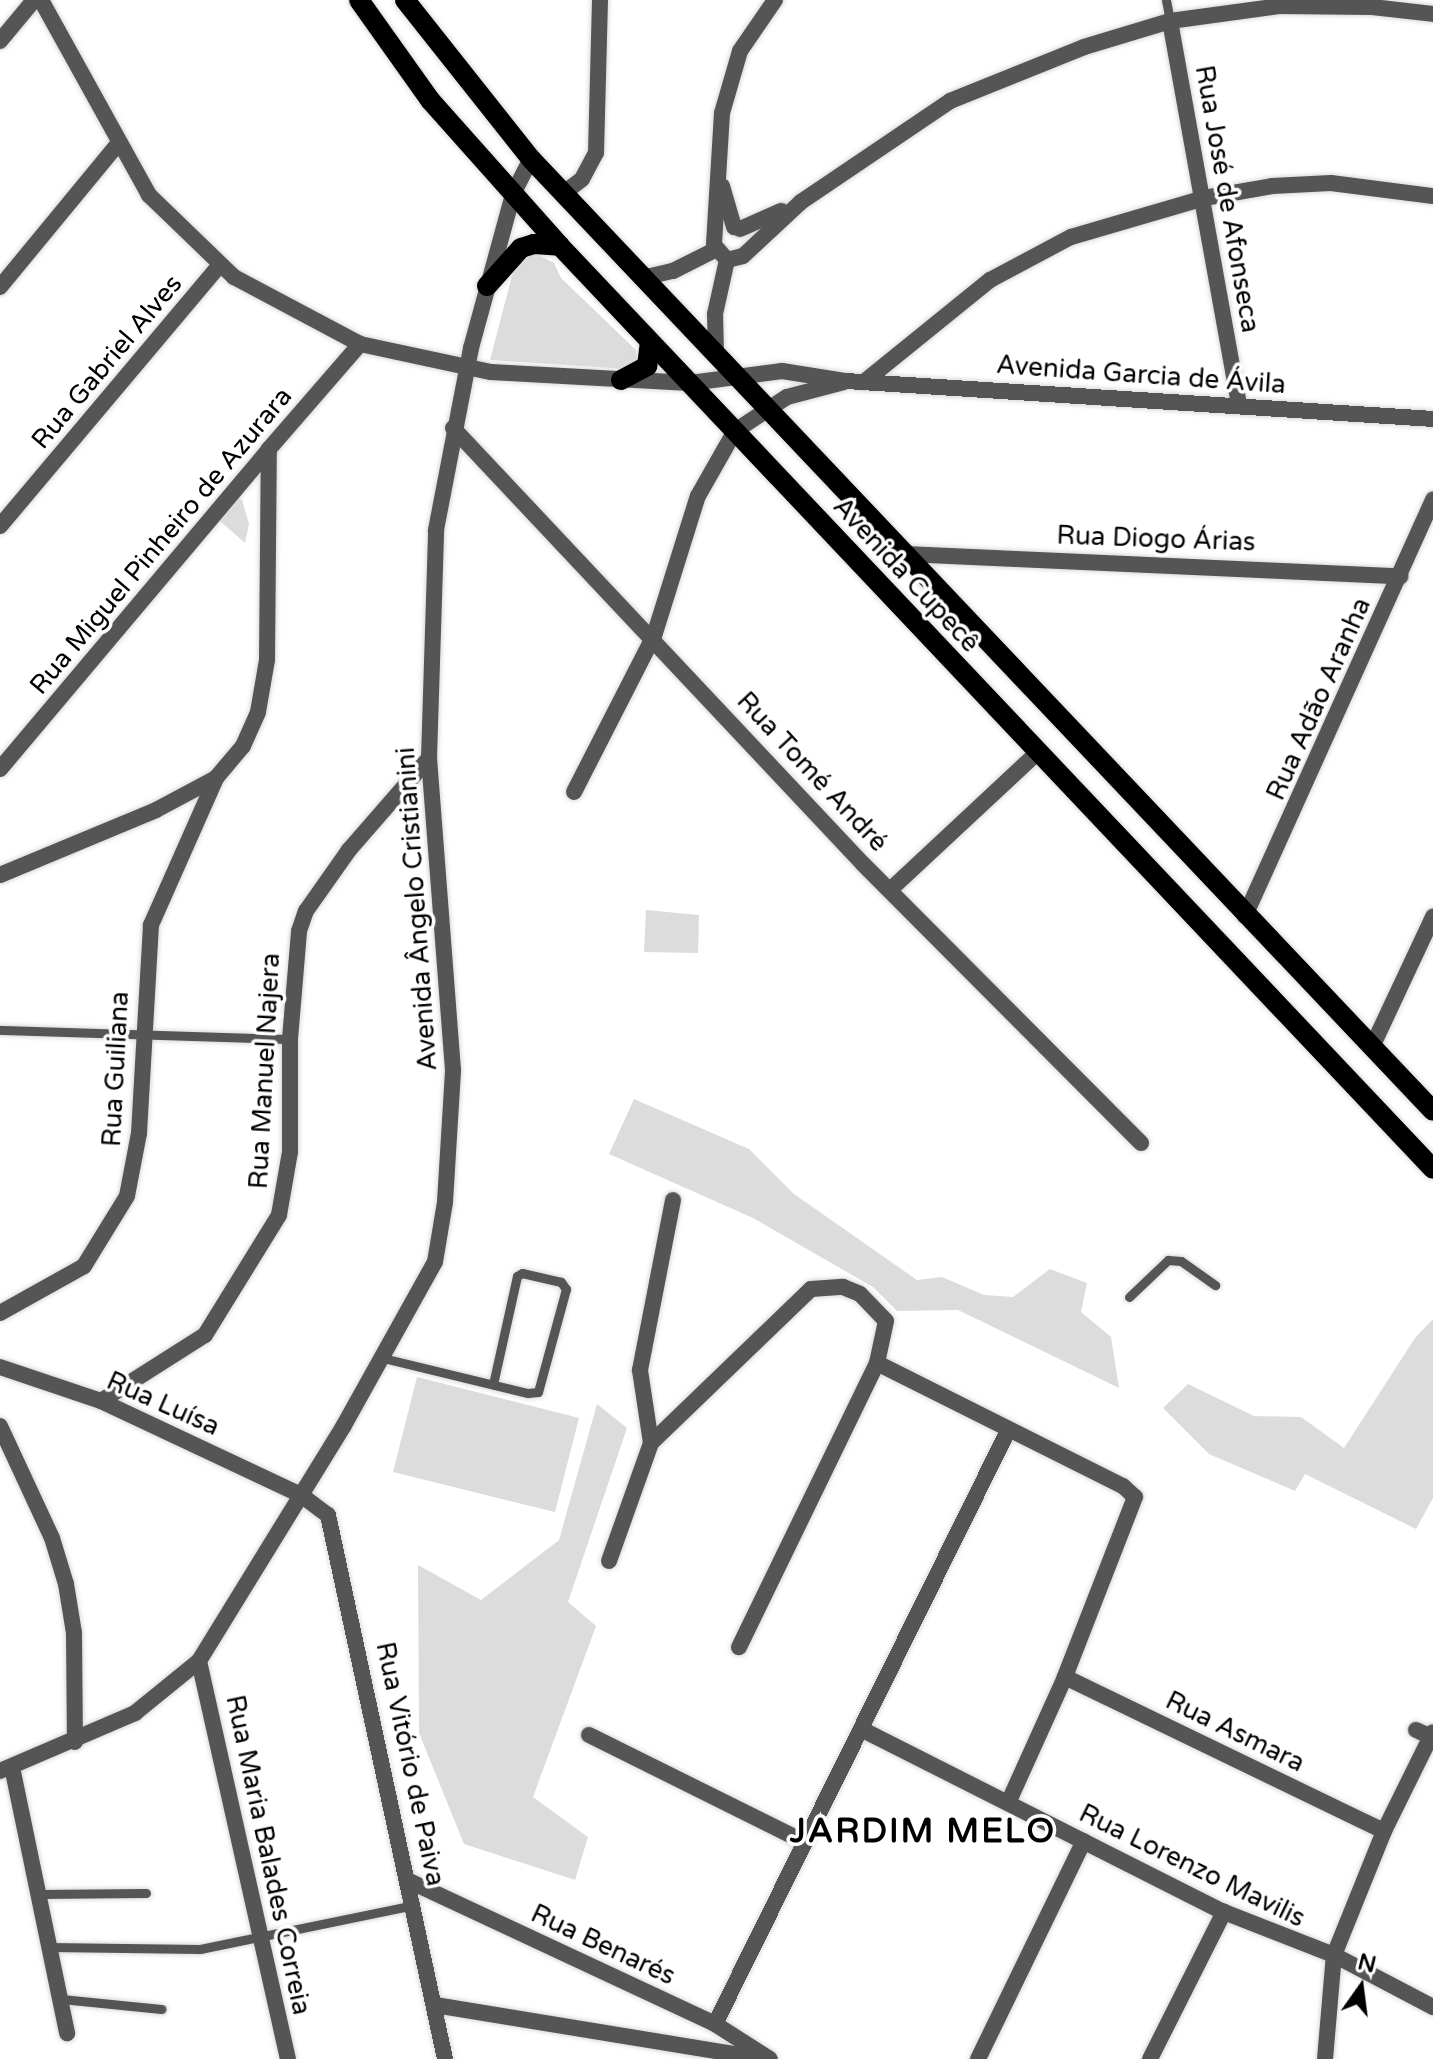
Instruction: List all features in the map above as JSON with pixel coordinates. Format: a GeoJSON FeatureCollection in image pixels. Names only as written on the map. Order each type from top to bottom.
{"type":"FeatureCollection","features":[{"type":"Feature","properties":{"kind":"main road","name":"Avenida Cupecê"},"geometry":{"type":"LineString","coordinates":[[359,0],[430,100],[560,246],[1036,754],[1433,1169]]}},
{"type":"Feature","properties":{"kind":"main road","name":"Avenida Cupecê"},"geometry":{"type":"LineString","coordinates":[[405,0],[531,159],[1433,1111]]}},
{"type":"Feature","properties":{"kind":"main road"},"geometry":{"type":"LineString","coordinates":[[487,286],[521,248],[560,246]]}},
{"type":"Feature","properties":{"kind":"main road"},"geometry":{"type":"LineString","coordinates":[[621,380],[647,366],[650,342]]}},
{"type":"Feature","properties":{"kind":"street"},"geometry":{"type":"LineString","coordinates":[[0,41],[34,0]]}},
{"type":"Feature","properties":{"kind":"street","name":"Avenida Garcia de Ávila"},"geometry":{"type":"LineString","coordinates":[[41,0],[117,145],[149,195],[220,265],[282,306],[360,344],[467,369],[621,380],[690,383],[782,371],[846,381],[1433,419]]}},
{"type":"Feature","properties":{"kind":"street"},"geometry":{"type":"LineString","coordinates":[[565,192],[582,179],[596,153],[600,0]]}},
{"type":"Feature","properties":{"kind":"street"},"geometry":{"type":"LineString","coordinates":[[716,354],[719,177],[729,82],[753,26],[775,0]]}},
{"type":"Feature","properties":{"kind":"street"},"geometry":{"type":"LineString","coordinates":[[642,278],[673,271],[719,250],[738,259],[748,246],[801,202],[950,101],[1009,74],[1170,21],[1303,5],[1433,14]]}},
{"type":"Feature","properties":{"kind":"street","name":"Rua José de Afonseca"},"geometry":{"type":"LineString","coordinates":[[1170,21],[1239,406]]}},
{"type":"Feature","properties":{"kind":"street"},"geometry":{"type":"LineString","coordinates":[[0,287],[117,145]]}},
{"type":"Feature","properties":{"kind":"street","name":"Avenida Ângelo Cristianini"},"geometry":{"type":"LineString","coordinates":[[6,1769],[75,1742],[135,1713],[199,1661],[383,1358],[435,1262],[445,1202],[452,1023],[429,758],[436,530],[453,428],[487,286],[513,194],[531,159]]}},
{"type":"Feature","properties":{"kind":"street"},"geometry":{"type":"LineString","coordinates":[[719,177],[737,228],[748,246]]}},
{"type":"Feature","properties":{"kind":"street"},"geometry":{"type":"LineString","coordinates":[[864,382],[990,280],[1071,237],[1204,198],[1272,186],[1331,183],[1433,196]]}},
{"type":"Feature","properties":{"kind":"street"},"geometry":{"type":"LineString","coordinates":[[719,250],[725,227],[737,228],[801,202]]}},
{"type":"Feature","properties":{"kind":"street","name":"Rua Gabriel Alves"},"geometry":{"type":"LineString","coordinates":[[0,526],[220,265]]}},
{"type":"Feature","properties":{"kind":"street","name":"Rua Miguel Pinheiro de Azurara"},"geometry":{"type":"LineString","coordinates":[[0,769],[360,344]]}},
{"type":"Feature","properties":{"kind":"street","name":"Avenida Garcia de Ávila"},"geometry":{"type":"LineString","coordinates":[[735,431],[767,407],[846,381]]}},
{"type":"Feature","properties":{"kind":"street","name":"Rua Tomé André"},"geometry":{"type":"LineString","coordinates":[[453,428],[654,636],[890,890],[1141,1143]]}},
{"type":"Feature","properties":{"kind":"street"},"geometry":{"type":"LineString","coordinates":[[574,792],[654,636],[698,496],[735,431]]}},
{"type":"Feature","properties":{"kind":"street"},"geometry":{"type":"LineString","coordinates":[[0,875],[156,810],[216,778],[251,731],[264,685],[269,449]]}},
{"type":"Feature","properties":{"kind":"street","name":"Rua Adão Aranha"},"geometry":{"type":"LineString","coordinates":[[1245,916],[1401,576],[1433,499]]}},
{"type":"Feature","properties":{"kind":"street","name":"Rua Diogo Árias"},"geometry":{"type":"LineString","coordinates":[[908,554],[1401,576]]}},
{"type":"Feature","properties":{"kind":"street"},"geometry":{"type":"LineString","coordinates":[[890,890],[1036,754]]}},
{"type":"Feature","properties":{"kind":"street","name":"Rua Manuel Najera"},"geometry":{"type":"LineString","coordinates":[[101,1401],[205,1335],[279,1215],[290,1152],[290,1039],[295,950],[306,911],[373,820],[429,758]]}},
{"type":"Feature","properties":{"kind":"street","name":"Rua Guiliana"},"geometry":{"type":"LineString","coordinates":[[0,1313],[70,1277],[112,1228],[136,1160],[151,925],[216,778]]}},
{"type":"Feature","properties":{"kind":"street"},"geometry":{"type":"LineString","coordinates":[[1372,1047],[1433,917]]}},
{"type":"Feature","properties":{"kind":"street"},"geometry":{"type":"LineString","coordinates":[[651,1443],[640,1370],[673,1200]]}},
{"type":"Feature","properties":{"kind":"street"},"geometry":{"type":"LineString","coordinates":[[609,1561],[651,1443],[811,1289],[843,1287],[875,1305],[886,1321],[877,1363],[739,1647]]}},
{"type":"Feature","properties":{"kind":"street"},"geometry":{"type":"LineString","coordinates":[[877,1363],[1130,1491],[1135,1497],[1132,1516],[1008,1803]]}},
{"type":"Feature","properties":{"kind":"street","name":"Rua Luísa"},"geometry":{"type":"LineString","coordinates":[[0,1367],[101,1401],[301,1495]]}},
{"type":"Feature","properties":{"kind":"street"},"geometry":{"type":"LineString","coordinates":[[0,1426],[52,1538],[66,1584],[74,1633],[75,1742]]}},
{"type":"Feature","properties":{"kind":"street"},"geometry":{"type":"LineString","coordinates":[[715,2024],[1008,1431]]}},
{"type":"Feature","properties":{"kind":"street","name":"Rua Vitório de Paiva"},"geometry":{"type":"LineString","coordinates":[[301,1495],[318,1504],[335,1530],[411,1882],[445,2059]]}},
{"type":"Feature","properties":{"kind":"street","name":"Rua Maria Balades Correia"},"geometry":{"type":"LineString","coordinates":[[199,1661],[288,2059]]}},
{"type":"Feature","properties":{"kind":"street","name":"Rua Asmara"},"geometry":{"type":"LineString","coordinates":[[1065,1677],[1384,1831]]}},
{"type":"Feature","properties":{"kind":"street","name":"Rua Lorenzo Mavilis"},"geometry":{"type":"LineString","coordinates":[[861,1729],[1224,1912],[1334,1955],[1433,2007]]}},
{"type":"Feature","properties":{"kind":"street"},"geometry":{"type":"LineString","coordinates":[[1325,2059],[1326,1998],[1334,1955],[1426,1733]]}},
{"type":"Feature","properties":{"kind":"street"},"geometry":{"type":"LineString","coordinates":[[589,1735],[805,1842]]}},
{"type":"Feature","properties":{"kind":"street"},"geometry":{"type":"LineString","coordinates":[[6,1769],[39,1894],[67,2033]]}},
{"type":"Feature","properties":{"kind":"street"},"geometry":{"type":"LineString","coordinates":[[978,2059],[1084,1841]]}},
{"type":"Feature","properties":{"kind":"street","name":"Rua Benarés"},"geometry":{"type":"LineString","coordinates":[[411,1882],[715,2024],[767,2059]]}},
{"type":"Feature","properties":{"kind":"street"},"geometry":{"type":"LineString","coordinates":[[1150,2059],[1224,1912]]}},
{"type":"Feature","properties":{"kind":"street"},"geometry":{"type":"LineString","coordinates":[[435,2005],[767,2059]]}},
{"type":"Feature","properties":{"kind":"lane","name":"Rua José de Afonseca"},"geometry":{"type":"LineString","coordinates":[[1166,0],[1170,21]]}},
{"type":"Feature","properties":{"kind":"lane"},"geometry":{"type":"LineString","coordinates":[[0,1030],[290,1039]]}},
{"type":"Feature","properties":{"kind":"lane"},"geometry":{"type":"LineString","coordinates":[[1129,1297],[1168,1260],[1181,1261],[1215,1285]]}},
{"type":"Feature","properties":{"kind":"lane"},"geometry":{"type":"LineString","coordinates":[[383,1358],[493,1384],[541,1390],[566,1289],[561,1282],[522,1273],[517,1276],[493,1384]]}},
{"type":"Feature","properties":{"kind":"lane"},"geometry":{"type":"LineString","coordinates":[[39,1894],[146,1893]]}},
{"type":"Feature","properties":{"kind":"lane"},"geometry":{"type":"LineString","coordinates":[[50,1947],[181,1951],[415,1905]]}},
{"type":"Feature","properties":{"kind":"lane"},"geometry":{"type":"LineString","coordinates":[[61,1999],[162,2009]]}},
{"type":"Feature","properties":{"kind":"shaded area"},"geometry":{"type":"Polygon","coordinates":[[[533,252],[554,263],[561,278],[636,350],[637,360],[628,369],[490,360],[514,268],[533,252]]]}},
{"type":"Feature","properties":{"kind":"shaded area"},"geometry":{"type":"Polygon","coordinates":[[[232,494],[242,500],[249,524],[245,543],[212,514],[232,494]]]}},
{"type":"Feature","properties":{"kind":"shaded area"},"geometry":{"type":"Polygon","coordinates":[[[646,910],[699,915],[698,953],[644,952],[646,910]]]}},
{"type":"Feature","properties":{"kind":"shaded area"},"geometry":{"type":"Polygon","coordinates":[[[634,1099],[749,1149],[794,1194],[917,1280],[942,1277],[984,1295],[1013,1297],[1050,1269],[1087,1283],[1081,1312],[1111,1337],[1119,1388],[958,1310],[897,1311],[873,1287],[753,1218],[609,1154],[634,1099]]]}},
{"type":"Feature","properties":{"kind":"shaded area"},"geometry":{"type":"Polygon","coordinates":[[[1433,1319],[1433,1498],[1416,1529],[1305,1474],[1295,1491],[1209,1454],[1163,1408],[1188,1384],[1254,1416],[1301,1417],[1344,1448],[1415,1338],[1433,1319]]]}},
{"type":"Feature","properties":{"kind":"shaded area"},"geometry":{"type":"Polygon","coordinates":[[[417,1377],[579,1418],[555,1512],[393,1472],[417,1377]]]}},
{"type":"Feature","properties":{"kind":"shaded area"},"geometry":{"type":"Polygon","coordinates":[[[597,1404],[627,1428],[568,1602],[596,1626],[533,1797],[588,1837],[575,1880],[464,1844],[419,1733],[418,1565],[481,1600],[559,1540],[597,1404]]]}},
{"type":"Feature","properties":{"kind":"district","name":"JARDIM MELO"},"geometry":{"type":"Point","coordinates":[923,1832]}}]}
